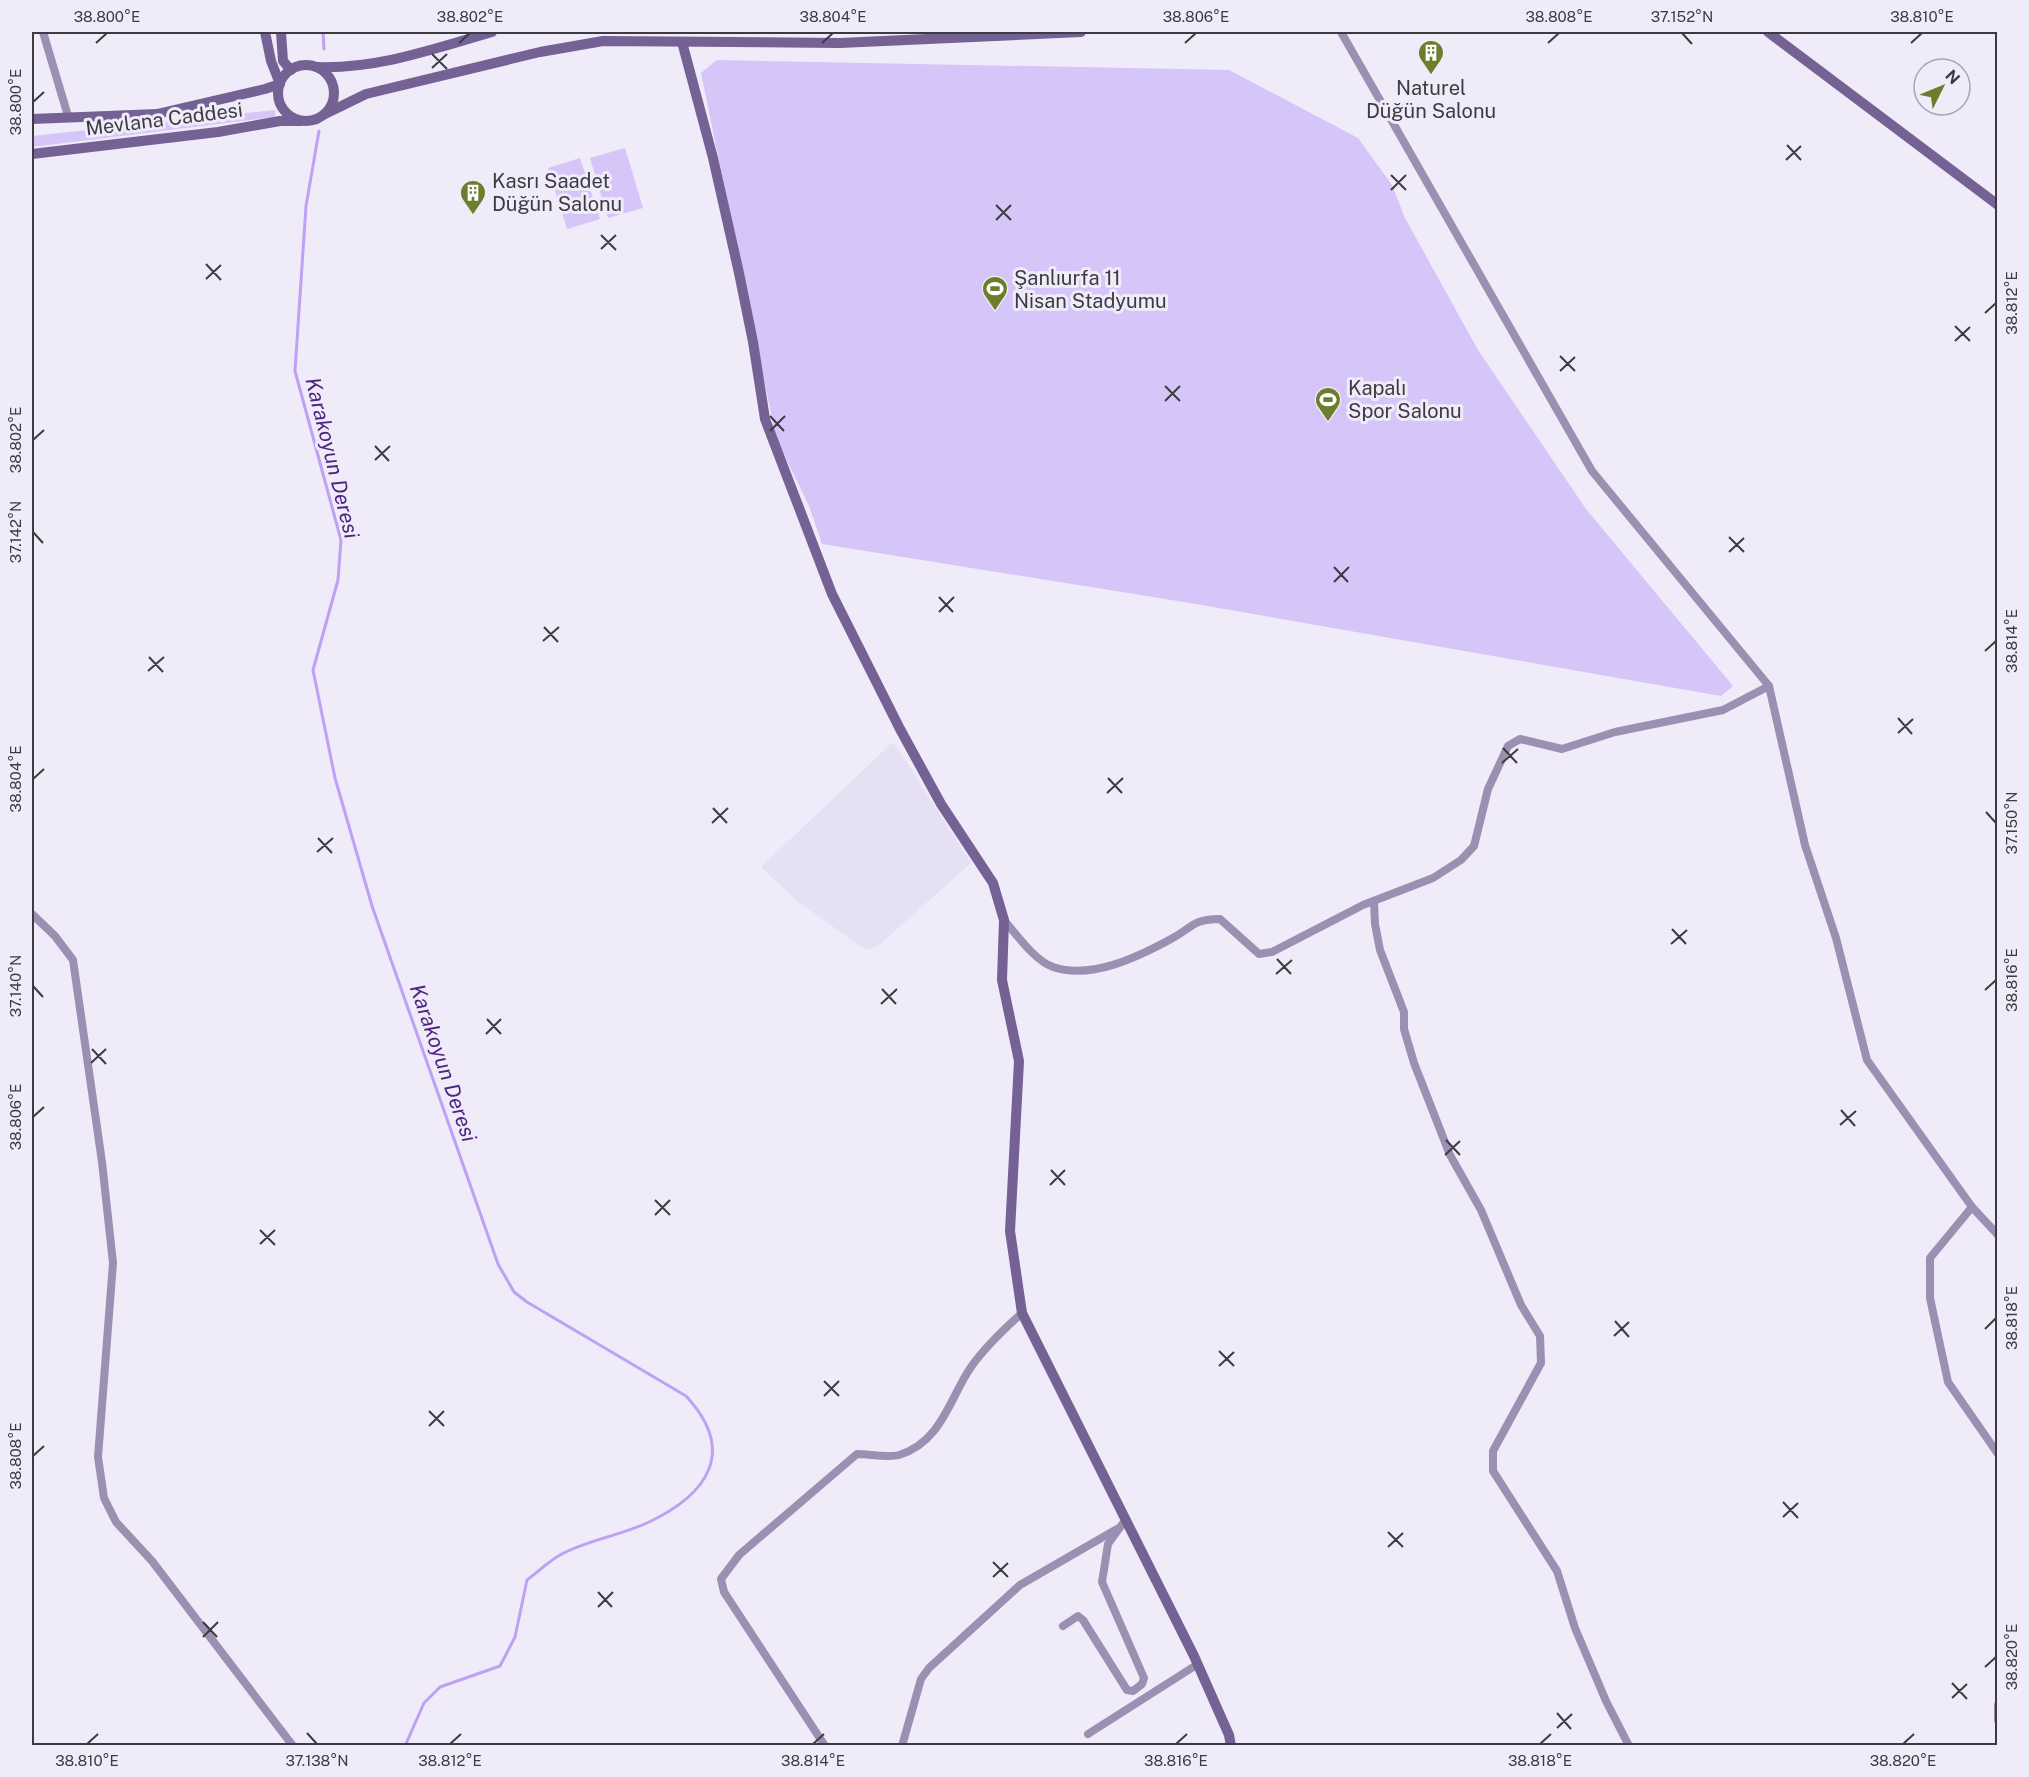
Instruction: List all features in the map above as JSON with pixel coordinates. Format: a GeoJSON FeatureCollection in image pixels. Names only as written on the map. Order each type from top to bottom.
{"type":"FeatureCollection","features":[{"type":"Feature","properties":{"kind":"main road"},"geometry":{"type":"LineString","coordinates":[[265,32],[271,61],[280,84],[280,103],[285,111],[301,121],[310,121],[326,114],[357,96],[540,51],[603,41],[840,43],[1081,32]]}},
{"type":"Feature","properties":{"kind":"main road"},"geometry":{"type":"LineString","coordinates":[[281,32],[282,55],[291,70]]}},
{"type":"Feature","properties":{"kind":"main road"},"geometry":{"type":"LineString","coordinates":[[280,84],[291,70],[308,65],[350,68],[393,61],[492,32]]}},
{"type":"Feature","properties":{"kind":"main road"},"geometry":{"type":"LineString","coordinates":[[1768,32],[1998,205]]}},
{"type":"Feature","properties":{"kind":"main road"},"geometry":{"type":"LineString","coordinates":[[682,42],[713,158],[739,273],[765,420],[832,594],[895,721],[941,804],[993,883],[1004,920],[1002,980],[1019,1061],[1010,1231],[1022,1313],[1198,1664],[1229,1735],[1231,1746]]}},
{"type":"Feature","properties":{"kind":"main road"},"geometry":{"type":"LineString","coordinates":[[317,67],[325,72],[334,88],[334,98],[326,114]]}},
{"type":"Feature","properties":{"kind":"main road","name":"Mevlana Caddesi"},"geometry":{"type":"LineString","coordinates":[[32,119],[157,114],[246,95],[280,84]]}},
{"type":"Feature","properties":{"kind":"main road","name":"Mevlana Caddesi"},"geometry":{"type":"LineString","coordinates":[[32,154],[301,121]]}},
{"type":"Feature","properties":{"kind":"street"},"geometry":{"type":"LineString","coordinates":[[43,32],[68,116]]}},
{"type":"Feature","properties":{"kind":"street"},"geometry":{"type":"LineString","coordinates":[[1341,32],[1592,471],[1769,686],[1805,845],[1836,938],[1867,1060],[1972,1206],[1998,1235]]}},
{"type":"Feature","properties":{"kind":"street"},"geometry":{"type":"LineString","coordinates":[[1004,920],[1029,948],[1052,966],[1080,972],[1152,949],[1201,919],[1220,919],[1259,954],[1272,952],[1374,901],[1433,878],[1461,860],[1474,846],[1488,789],[1508,746],[1520,739],[1562,749],[1615,732],[1723,710],[1769,686]]}},
{"type":"Feature","properties":{"kind":"street"},"geometry":{"type":"LineString","coordinates":[[1374,901],[1374,924],[1380,950],[1404,1012],[1404,1029],[1414,1063],[1450,1155],[1481,1210],[1521,1305],[1540,1336],[1541,1363],[1493,1451],[1493,1471],[1557,1570],[1597,1680],[1629,1746]]}},
{"type":"Feature","properties":{"kind":"street"},"geometry":{"type":"LineString","coordinates":[[32,914],[55,936],[74,960],[102,1162],[112,1263],[98,1457],[104,1498],[116,1522],[152,1562],[293,1746]]}},
{"type":"Feature","properties":{"kind":"street"},"geometry":{"type":"LineString","coordinates":[[1972,1206],[1930,1258],[1930,1298],[1948,1382],[1998,1454]]}},
{"type":"Feature","properties":{"kind":"street"},"geometry":{"type":"LineString","coordinates":[[825,1746],[724,1592],[721,1579],[739,1555],[857,1454],[898,1455],[916,1445],[939,1426],[970,1367],[1022,1313]]}},
{"type":"Feature","properties":{"kind":"street"},"geometry":{"type":"LineString","coordinates":[[1064,1626],[1078,1616],[1083,1620],[1127,1690],[1133,1691],[1142,1684],[1144,1678],[1102,1582],[1108,1544],[1126,1519]]}},
{"type":"Feature","properties":{"kind":"street"},"geometry":{"type":"LineString","coordinates":[[902,1746],[921,1678],[929,1668],[1020,1585],[1117,1529]]}},
{"type":"Feature","properties":{"kind":"street"},"geometry":{"type":"LineString","coordinates":[[1088,1734],[1198,1664]]}},
{"type":"Feature","properties":{"kind":"street"},"geometry":{"type":"LineString","coordinates":[[1998,1705],[1998,1720]]}},
{"type":"Feature","properties":{"kind":"shaded area"},"geometry":{"type":"Polygon","coordinates":[[[717,60],[1229,70],[1358,138],[1392,185],[1405,218],[1478,350],[1586,509],[1733,686],[1721,696],[1190,603],[822,544],[809,506],[776,438],[701,73],[717,60]]]}},
{"type":"Feature","properties":{"kind":"shaded area"},"geometry":{"type":"Polygon","coordinates":[[[275,110],[275,117],[32,147],[32,136],[275,110]]]}},
{"type":"Feature","properties":{"kind":"shaded area"},"geometry":{"type":"Polygon","coordinates":[[[625,148],[643,208],[608,218],[590,158],[625,148]]]}},
{"type":"Feature","properties":{"kind":"shaded area"},"geometry":{"type":"Polygon","coordinates":[[[580,158],[600,219],[567,229],[548,168],[580,158]]]}},
{"type":"Feature","properties":{"kind":"shaded area"},"geometry":{"type":"Polygon","coordinates":[[[892,743],[895,744],[971,863],[878,946],[866,950],[797,901],[762,868],[892,743]]]}},
{"type":"Feature","properties":{"kind":"waterway","name":"Karakoyun Deresi"},"geometry":{"type":"LineString","coordinates":[[323,32],[324,49]]}},
{"type":"Feature","properties":{"kind":"waterway","name":"Karakoyun Deresi"},"geometry":{"type":"LineString","coordinates":[[319,131],[306,206],[295,371],[341,540],[338,580],[313,670],[335,778],[372,906],[498,1264],[514,1292],[527,1302],[686,1396],[702,1416],[710,1436],[712,1453],[708,1470],[699,1485],[686,1499],[668,1512],[647,1523],[570,1550],[552,1560],[527,1580],[515,1637],[500,1666],[440,1687],[424,1703],[405,1746]]}},
{"type":"Feature","properties":{"kind":"place","name":"Naturel Düğün Salonu"},"geometry":{"type":"Point","coordinates":[1431,76]}},
{"type":"Feature","properties":{"kind":"place","name":"Kasrı Saadet Düğün Salonu"},"geometry":{"type":"Point","coordinates":[473,216]}},
{"type":"Feature","properties":{"kind":"place","name":"Şanlıurfa 11 Nisan Stadyumu"},"geometry":{"type":"Point","coordinates":[995,312]}},
{"type":"Feature","properties":{"kind":"place","name":"Kapalı Spor Salonu"},"geometry":{"type":"Point","coordinates":[1328,423]}}]}
